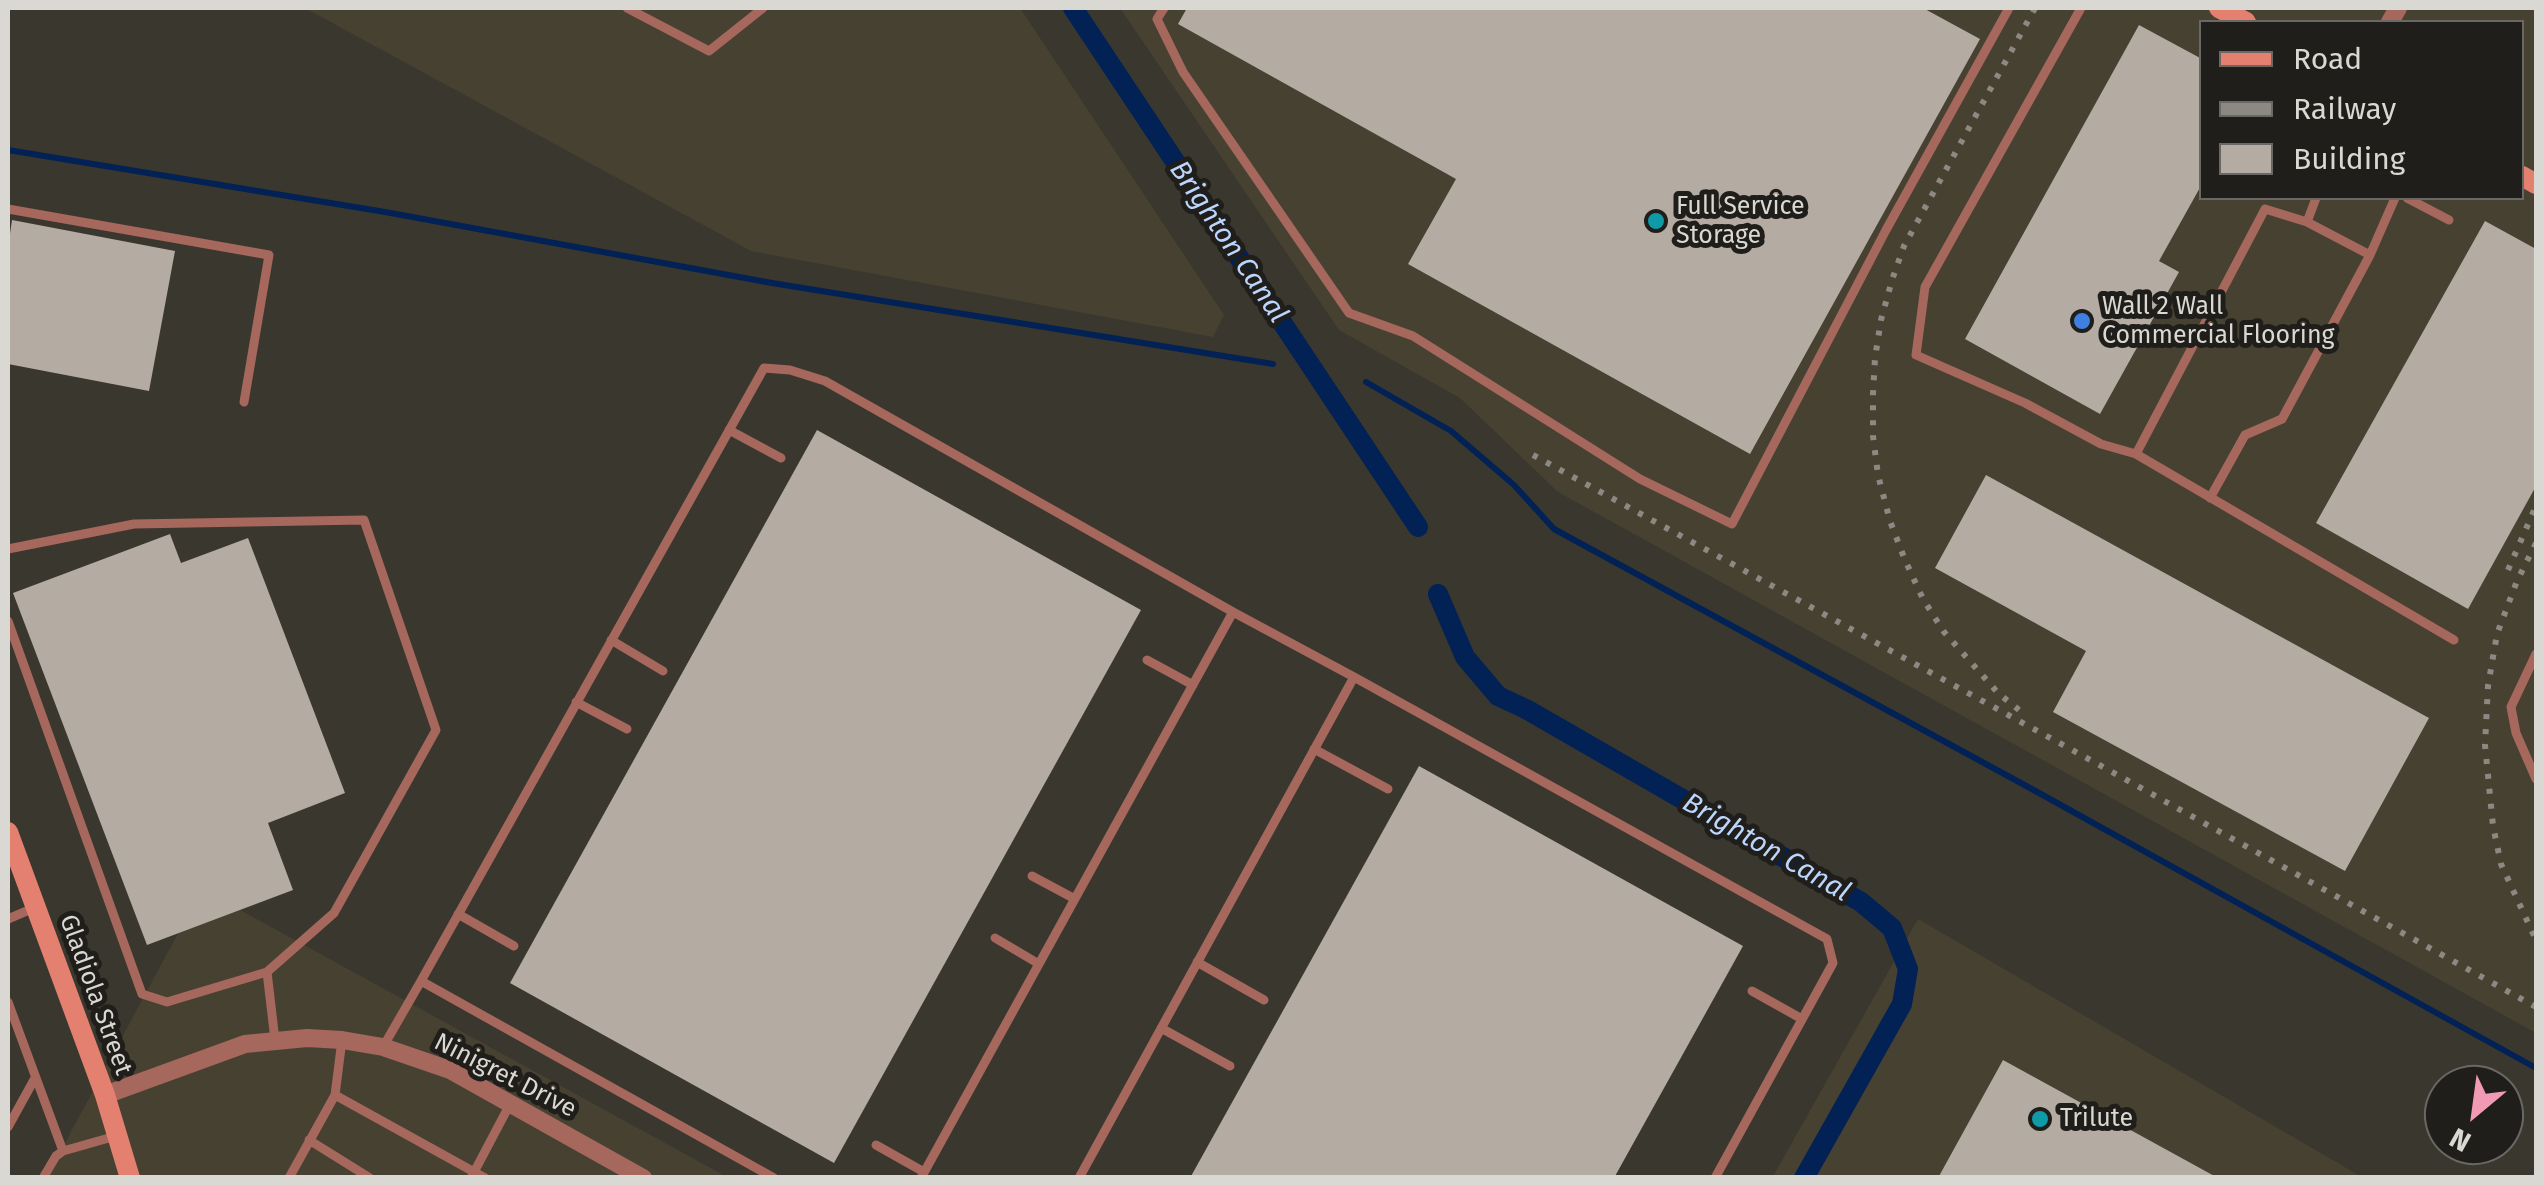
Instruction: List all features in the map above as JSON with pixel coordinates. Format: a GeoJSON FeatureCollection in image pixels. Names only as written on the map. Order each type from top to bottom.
{"type":"FeatureCollection","features":[{"type":"Feature","properties":{"kind":"street"},"geometry":{"type":"LineString","coordinates":[[2219,8],[2242,20]]}},
{"type":"Feature","properties":{"kind":"street","name":"Gladiola Street"},"geometry":{"type":"LineString","coordinates":[[8,832],[106,1096],[130,1178]]}},
{"type":"Feature","properties":{"kind":"street","name":"Ninigret Drive"},"geometry":{"type":"LineString","coordinates":[[106,1096],[245,1044],[342,1040],[384,1048],[450,1070],[642,1177]]}},
{"type":"Feature","properties":{"kind":"lane"},"geometry":{"type":"LineString","coordinates":[[627,8],[709,51],[762,8]]}},
{"type":"Feature","properties":{"kind":"lane"},"geometry":{"type":"LineString","coordinates":[[1164,8],[1157,19],[1183,72],[1350,313],[1412,336],[1640,480],[1732,524],[2008,8]]}},
{"type":"Feature","properties":{"kind":"lane"},"geometry":{"type":"LineString","coordinates":[[2082,8],[1926,288],[1916,355],[2025,403],[2101,444],[2136,454],[2454,640]]}},
{"type":"Feature","properties":{"kind":"lane"},"geometry":{"type":"LineString","coordinates":[[2136,454],[2266,200]]}},
{"type":"Feature","properties":{"kind":"lane"},"geometry":{"type":"LineString","coordinates":[[2307,222],[2315,200]]}},
{"type":"Feature","properties":{"kind":"lane"},"geometry":{"type":"LineString","coordinates":[[2210,498],[2245,436],[2282,419],[2370,255],[2394,200]]}},
{"type":"Feature","properties":{"kind":"lane"},"geometry":{"type":"LineString","coordinates":[[2412,200],[2448,220]]}},
{"type":"Feature","properties":{"kind":"lane"},"geometry":{"type":"LineString","coordinates":[[8,209],[269,255],[244,402]]}},
{"type":"Feature","properties":{"kind":"lane"},"geometry":{"type":"LineString","coordinates":[[2264,209],[2307,222],[2370,255]]}},
{"type":"Feature","properties":{"kind":"lane"},"geometry":{"type":"LineString","coordinates":[[384,1048],[764,368],[790,370],[825,380],[1233,612],[1827,939],[1833,963],[1716,1178]]}},
{"type":"Feature","properties":{"kind":"lane"},"geometry":{"type":"LineString","coordinates":[[728,430],[782,458]]}},
{"type":"Feature","properties":{"kind":"lane"},"geometry":{"type":"LineString","coordinates":[[8,549],[134,524],[364,520],[436,730],[334,913],[267,972],[167,1002],[142,994],[8,621]]}},
{"type":"Feature","properties":{"kind":"lane"},"geometry":{"type":"LineString","coordinates":[[876,1145],[922,1175],[1233,612]]}},
{"type":"Feature","properties":{"kind":"lane"},"geometry":{"type":"LineString","coordinates":[[611,640],[663,671]]}},
{"type":"Feature","properties":{"kind":"lane"},"geometry":{"type":"LineString","coordinates":[[2536,654],[2510,707],[2516,733],[2536,780]]}},
{"type":"Feature","properties":{"kind":"lane"},"geometry":{"type":"LineString","coordinates":[[1147,660],[1192,685]]}},
{"type":"Feature","properties":{"kind":"lane"},"geometry":{"type":"LineString","coordinates":[[1079,1178],[1354,678]]}},
{"type":"Feature","properties":{"kind":"lane"},"geometry":{"type":"LineString","coordinates":[[576,702],[627,730]]}},
{"type":"Feature","properties":{"kind":"lane"},"geometry":{"type":"LineString","coordinates":[[1314,749],[1388,789]]}},
{"type":"Feature","properties":{"kind":"lane"},"geometry":{"type":"LineString","coordinates":[[1032,876],[1075,899]]}},
{"type":"Feature","properties":{"kind":"lane"},"geometry":{"type":"LineString","coordinates":[[8,919],[36,908]]}},
{"type":"Feature","properties":{"kind":"lane"},"geometry":{"type":"LineString","coordinates":[[458,914],[514,946]]}},
{"type":"Feature","properties":{"kind":"lane"},"geometry":{"type":"LineString","coordinates":[[995,938],[1039,964]]}},
{"type":"Feature","properties":{"kind":"lane"},"geometry":{"type":"LineString","coordinates":[[1197,962],[1264,1000]]}},
{"type":"Feature","properties":{"kind":"lane"},"geometry":{"type":"LineString","coordinates":[[267,972],[275,1040]]}},
{"type":"Feature","properties":{"kind":"lane"},"geometry":{"type":"LineString","coordinates":[[421,980],[774,1178]]}},
{"type":"Feature","properties":{"kind":"lane"},"geometry":{"type":"LineString","coordinates":[[1752,991],[1802,1019]]}},
{"type":"Feature","properties":{"kind":"lane"},"geometry":{"type":"LineString","coordinates":[[8,1002],[63,1151]]}},
{"type":"Feature","properties":{"kind":"lane"},"geometry":{"type":"LineString","coordinates":[[1161,1028],[1230,1066]]}},
{"type":"Feature","properties":{"kind":"lane"},"geometry":{"type":"LineString","coordinates":[[289,1178],[335,1095],[342,1040]]}},
{"type":"Feature","properties":{"kind":"lane"},"geometry":{"type":"LineString","coordinates":[[8,1126],[35,1078]]}},
{"type":"Feature","properties":{"kind":"lane"},"geometry":{"type":"LineString","coordinates":[[335,1095],[485,1178]]}},
{"type":"Feature","properties":{"kind":"lane"},"geometry":{"type":"LineString","coordinates":[[472,1174],[510,1104]]}},
{"type":"Feature","properties":{"kind":"lane"},"geometry":{"type":"LineString","coordinates":[[43,1178],[63,1151],[119,1136]]}},
{"type":"Feature","properties":{"kind":"lane"},"geometry":{"type":"LineString","coordinates":[[309,1140],[370,1178]]}},
{"type":"Feature","properties":{"kind":"shaded area"},"geometry":{"type":"Polygon","coordinates":[[[305,8],[1020,8],[1224,315],[1213,337],[751,251],[305,8]]]}},
{"type":"Feature","properties":{"kind":"shaded area"},"geometry":{"type":"Polygon","coordinates":[[[1120,8],[2536,8],[2536,1033],[1558,492],[1460,398],[1339,330],[1120,8]]]}},
{"type":"Feature","properties":{"kind":"shaded area"},"geometry":{"type":"Polygon","coordinates":[[[202,889],[727,1177],[46,1178],[202,889]]]}},
{"type":"Feature","properties":{"kind":"shaded area"},"geometry":{"type":"Polygon","coordinates":[[[1918,919],[2362,1177],[1772,1178],[1918,919]]]}},
{"type":"Feature","properties":{"kind":"building","name":"Full Service Storage"},"geometry":{"type":"Polygon","coordinates":[[[1187,8],[1923,8],[1980,39],[1750,454],[1408,264],[1456,179],[1178,24],[1187,8]]]}},
{"type":"Feature","properties":{"kind":"building"},"geometry":{"type":"Polygon","coordinates":[[[2139,25],[2199,57],[2199,189],[2159,261],[2179,272],[2100,414],[1965,339],[2139,25]]]}},
{"type":"Feature","properties":{"kind":"building"},"geometry":{"type":"Polygon","coordinates":[[[12,220],[175,251],[149,391],[8,364],[8,247],[12,220]]]}},
{"type":"Feature","properties":{"kind":"building"},"geometry":{"type":"Polygon","coordinates":[[[2485,221],[2536,249],[2536,486],[2468,609],[2316,523],[2485,221]]]}},
{"type":"Feature","properties":{"kind":"building"},"geometry":{"type":"Polygon","coordinates":[[[817,430],[1141,610],[834,1163],[510,983],[817,430]]]}},
{"type":"Feature","properties":{"kind":"building"},"geometry":{"type":"Polygon","coordinates":[[[1986,475],[2429,718],[2345,871],[2053,712],[2086,651],[1935,568],[1986,475]]]}},
{"type":"Feature","properties":{"kind":"building"},"geometry":{"type":"Polygon","coordinates":[[[170,534],[181,563],[248,538],[345,793],[268,823],[293,890],[147,945],[13,593],[170,534]]]}},
{"type":"Feature","properties":{"kind":"building"},"geometry":{"type":"Polygon","coordinates":[[[1419,766],[1743,946],[1614,1178],[1190,1178],[1419,766]]]}},
{"type":"Feature","properties":{"kind":"building","name":"Trilute"},"geometry":{"type":"Polygon","coordinates":[[[2003,1060],[2218,1178],[1938,1178],[2003,1060]]]}},
{"type":"Feature","properties":{"kind":"waterway","name":"Brighton Canal"},"geometry":{"type":"LineString","coordinates":[[1073,8],[1418,527]]}},
{"type":"Feature","properties":{"kind":"waterway"},"geometry":{"type":"LineString","coordinates":[[8,150],[385,212],[772,283],[1273,364]]}},
{"type":"Feature","properties":{"kind":"waterway"},"geometry":{"type":"LineString","coordinates":[[1366,382],[1451,431],[1514,485],[1554,529],[2536,1068]]}},
{"type":"Feature","properties":{"kind":"waterway","name":"Brighton Canal"},"geometry":{"type":"LineString","coordinates":[[1438,594],[1465,657],[1498,696],[1861,902],[1892,928],[1908,969],[1902,1004],[1804,1178]]}},
{"type":"Feature","properties":{"kind":"railway"},"geometry":{"type":"LineString","coordinates":[[2019,710],[1998,693],[1944,632],[1923,599],[1890,521],[1878,475],[1873,394],[1881,320],[1904,246],[2035,8]]}},
{"type":"Feature","properties":{"kind":"railway"},"geometry":{"type":"LineString","coordinates":[[1533,455],[2536,1007]]}},
{"type":"Feature","properties":{"kind":"railway"},"geometry":{"type":"LineString","coordinates":[[2508,570],[2536,506]]}},
{"type":"Feature","properties":{"kind":"railway"},"geometry":{"type":"LineString","coordinates":[[2536,543],[2497,634],[2488,686],[2485,745],[2501,864],[2536,940]]}},
{"type":"Feature","properties":{"kind":"place","name":"Full Service Storage"},"geometry":{"type":"Point","coordinates":[1656,221]}},
{"type":"Feature","properties":{"kind":"place","name":"Wall 2 Wall Commercial Flooring"},"geometry":{"type":"Point","coordinates":[2082,321]}},
{"type":"Feature","properties":{"kind":"place","name":"Trilute"},"geometry":{"type":"Point","coordinates":[2040,1119]}}]}
